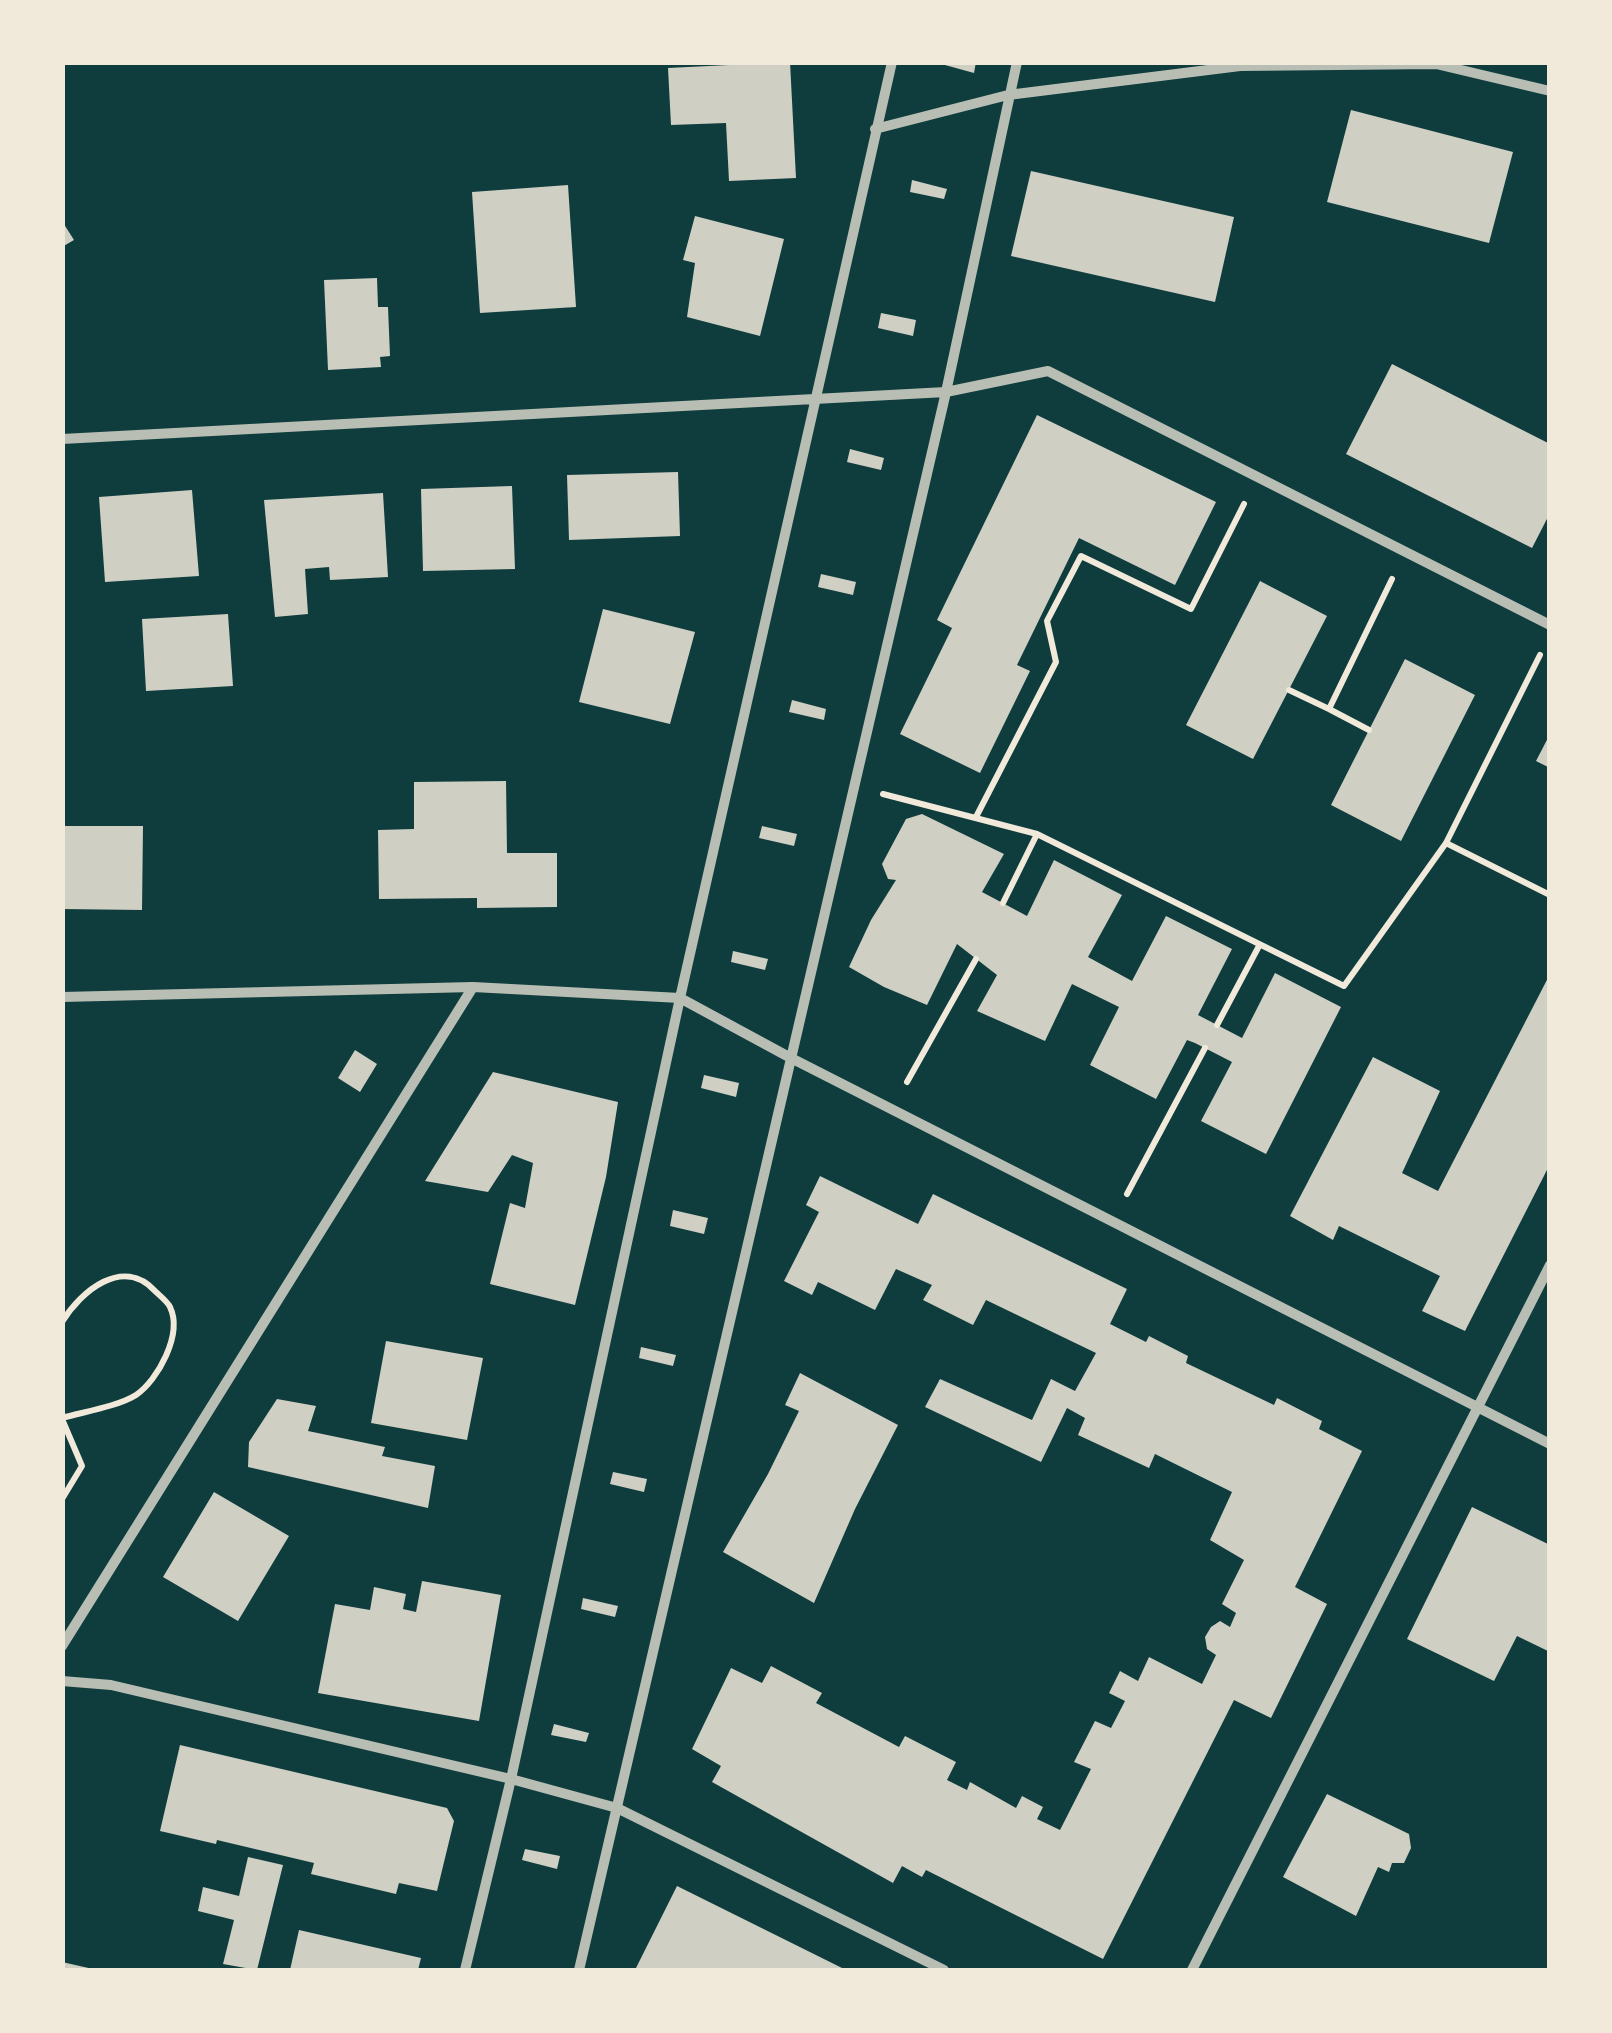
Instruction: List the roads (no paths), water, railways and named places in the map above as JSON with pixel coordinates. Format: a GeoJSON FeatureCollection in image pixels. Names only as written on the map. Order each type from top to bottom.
{"type":"FeatureCollection","features":[{"type":"Feature","properties":{"kind":"street"},"geometry":{"type":"LineString","coordinates":[[465,1970],[511,1779],[680,998],[892,62]]}},
{"type":"Feature","properties":{"kind":"street"},"geometry":{"type":"LineString","coordinates":[[579,1970],[946,392],[1017,62]]}},
{"type":"Feature","properties":{"kind":"street"},"geometry":{"type":"LineString","coordinates":[[875,129],[1008,95],[1240,66],[1436,64],[1550,91]]}},
{"type":"Feature","properties":{"kind":"street"},"geometry":{"type":"LineString","coordinates":[[62,438],[946,392],[1048,371],[1550,625]]}},
{"type":"Feature","properties":{"kind":"street"},"geometry":{"type":"LineString","coordinates":[[62,1646],[473,986]]}},
{"type":"Feature","properties":{"kind":"street"},"geometry":{"type":"LineString","coordinates":[[62,997],[473,986],[680,998],[1550,1444]]}},
{"type":"Feature","properties":{"kind":"street"},"geometry":{"type":"LineString","coordinates":[[1192,1970],[1550,1266]]}},
{"type":"Feature","properties":{"kind":"street"},"geometry":{"type":"LineString","coordinates":[[62,1681],[111,1685],[511,1779],[617,1808],[944,1970]]}}]}
